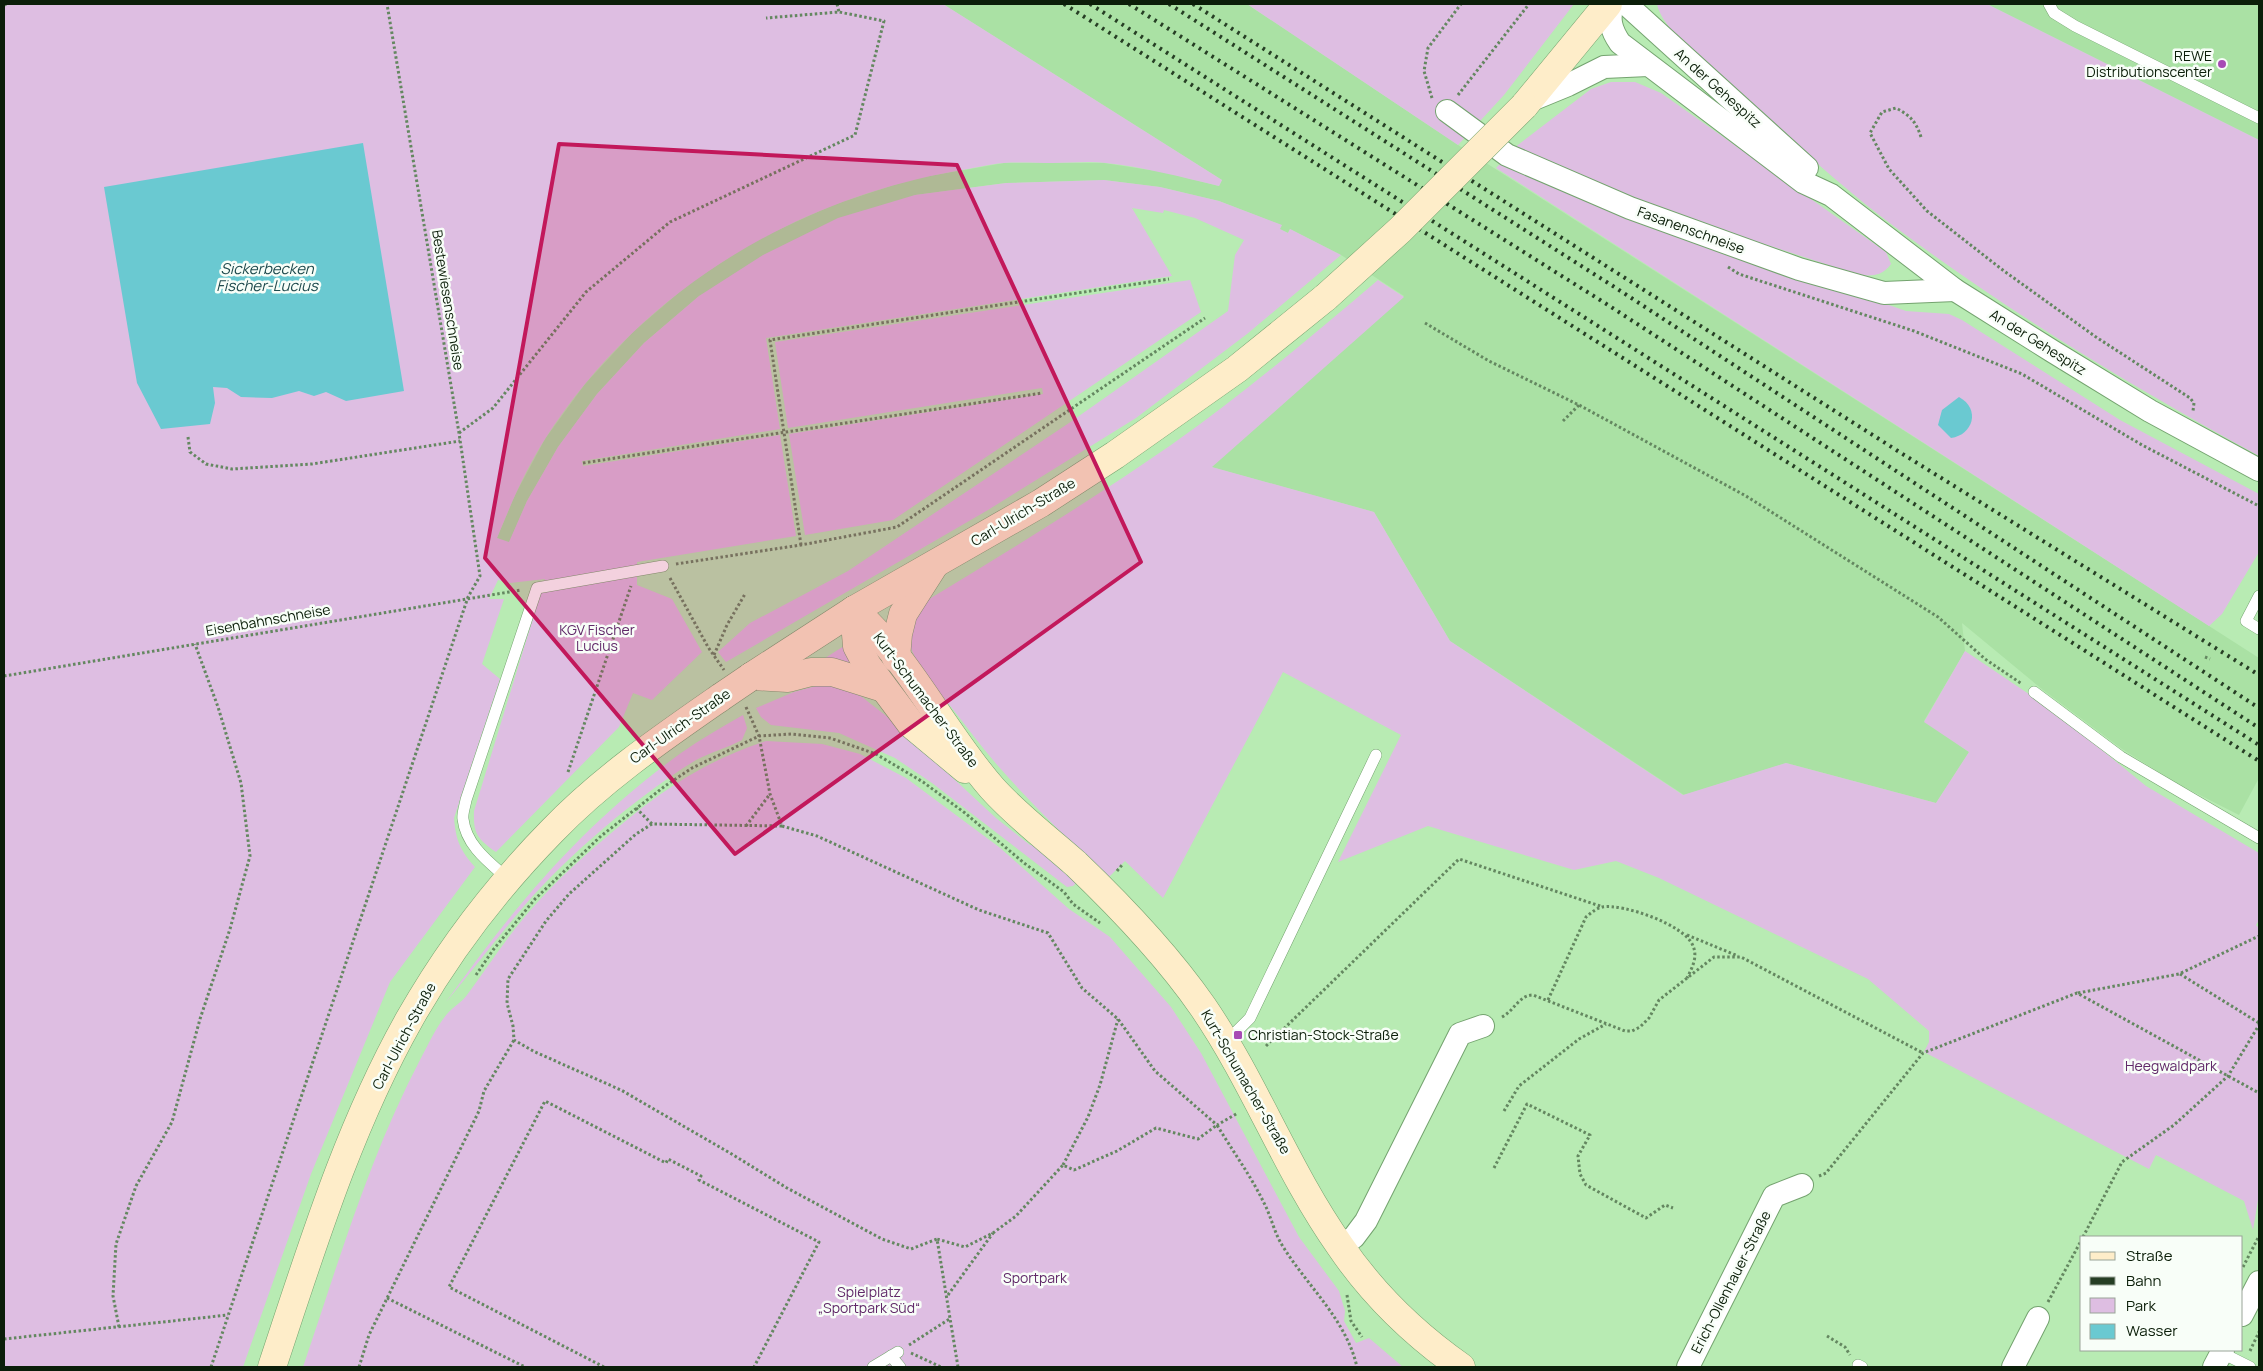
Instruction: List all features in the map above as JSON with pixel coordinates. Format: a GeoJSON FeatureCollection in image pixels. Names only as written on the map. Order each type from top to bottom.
{"type":"FeatureCollection","features":[{"type":"Feature","properties":{"kind":"main road","name":"Carl-Ulrich-Straße"},"geometry":{"type":"LineString","coordinates":[[272,1367],[326,1208],[355,1133],[389,1058],[430,986],[470,927],[508,878],[552,830],[641,753],[721,696],[854,610],[934,566],[1041,503],[1145,435],[1237,369],[1326,297],[1400,230],[1526,104],[1608,4]]}},
{"type":"Feature","properties":{"kind":"main road"},"geometry":{"type":"LineString","coordinates":[[896,658],[898,634],[903,614],[934,566]]}},
{"type":"Feature","properties":{"kind":"main road","name":"Kurt-Schumacher-Straße"},"geometry":{"type":"LineString","coordinates":[[854,610],[881,636],[992,788]]}},
{"type":"Feature","properties":{"kind":"main road","name":"Kurt-Schumacher-Straße"},"geometry":{"type":"LineString","coordinates":[[854,610],[857,646],[861,656],[911,724],[958,764],[992,788],[1077,865],[1137,926],[1186,984],[1226,1042],[1244,1110],[1321,1217],[1340,1247],[1373,1288],[1395,1311],[1433,1346],[1461,1367]]}},
{"type":"Feature","properties":{"kind":"main road"},"geometry":{"type":"LineString","coordinates":[[751,677],[788,678],[811,672],[832,672],[883,688]]}},
{"type":"Feature","properties":{"kind":"street","name":"An der Gehespitz"},"geometry":{"type":"LineString","coordinates":[[1613,4],[1609,16],[1613,33],[1620,43],[1804,182],[1830,195],[1955,290],[2150,411],[2259,470]]}},
{"type":"Feature","properties":{"kind":"street","name":"An der Gehespitz"},"geometry":{"type":"LineString","coordinates":[[1626,4],[1812,172],[1830,195]]}},
{"type":"Feature","properties":{"kind":"street"},"geometry":{"type":"LineString","coordinates":[[1526,104],[1604,67],[1648,65]]}},
{"type":"Feature","properties":{"kind":"street","name":"Fasanenschneise"},"geometry":{"type":"LineString","coordinates":[[1449,107],[1507,155],[1630,208],[1799,269],[1884,293],[1955,290]]}},
{"type":"Feature","properties":{"kind":"street"},"geometry":{"type":"LineString","coordinates":[[1340,1247],[1354,1237],[1366,1221],[1460,1034],[1483,1026]]}},
{"type":"Feature","properties":{"kind":"street","name":"Erich-Ollenhauer-Straße"},"geometry":{"type":"LineString","coordinates":[[1688,1367],[1774,1196],[1802,1186]]}},
{"type":"Feature","properties":{"kind":"street"},"geometry":{"type":"LineString","coordinates":[[2243,1313],[2259,1282]]}},
{"type":"Feature","properties":{"kind":"street"},"geometry":{"type":"LineString","coordinates":[[2013,1367],[2038,1318]]}},
{"type":"Feature","properties":{"kind":"lane"},"geometry":{"type":"LineString","coordinates":[[2048,4],[2054,13],[2076,26],[2259,118]]}},
{"type":"Feature","properties":{"kind":"lane"},"geometry":{"type":"LineString","coordinates":[[508,878],[482,856],[470,839],[462,818],[466,800],[537,588],[664,566]]}},
{"type":"Feature","properties":{"kind":"lane"},"geometry":{"type":"LineString","coordinates":[[2259,596],[2246,622],[2259,629]]}},
{"type":"Feature","properties":{"kind":"lane"},"geometry":{"type":"LineString","coordinates":[[2034,692],[2122,757],[2259,838]]}},
{"type":"Feature","properties":{"kind":"lane"},"geometry":{"type":"LineString","coordinates":[[1226,1042],[1250,1018],[1376,755]]}},
{"type":"Feature","properties":{"kind":"lane"},"geometry":{"type":"LineString","coordinates":[[873,1367],[895,1354],[900,1367]]}},
{"type":"Feature","properties":{"kind":"lane"},"geometry":{"type":"LineString","coordinates":[[2220,1357],[2250,1367]]}},
{"type":"Feature","properties":{"kind":"path","name":"Bestewiesenschneise"},"geometry":{"type":"LineString","coordinates":[[212,1367],[468,598],[480,576],[459,433],[387,4]]}},
{"type":"Feature","properties":{"kind":"path"},"geometry":{"type":"LineString","coordinates":[[837,4],[839,12]]}},
{"type":"Feature","properties":{"kind":"path"},"geometry":{"type":"LineString","coordinates":[[1427,82],[1424,71],[1428,48],[1461,4]]}},
{"type":"Feature","properties":{"kind":"path"},"geometry":{"type":"LineString","coordinates":[[1449,107],[1529,4]]}},
{"type":"Feature","properties":{"kind":"path"},"geometry":{"type":"LineString","coordinates":[[459,433],[493,408],[586,292],[670,222],[855,136],[884,21],[839,12],[766,18]]}},
{"type":"Feature","properties":{"kind":"path"},"geometry":{"type":"LineString","coordinates":[[1921,137],[1916,123],[1910,115],[1896,108],[1882,112],[1870,133],[1889,169],[1927,211],[2004,271],[2096,337],[2190,398],[2194,403],[2192,414]]}},
{"type":"Feature","properties":{"kind":"path"},"geometry":{"type":"LineString","coordinates":[[1722,264],[1739,274],[1914,331],[2022,374],[2142,445],[2259,506]]}},
{"type":"Feature","properties":{"kind":"path"},"geometry":{"type":"LineString","coordinates":[[801,545],[770,340],[1169,279]]}},
{"type":"Feature","properties":{"kind":"path"},"geometry":{"type":"LineString","coordinates":[[721,665],[664,566],[801,545],[897,527],[1205,318]]}},
{"type":"Feature","properties":{"kind":"path"},"geometry":{"type":"LineString","coordinates":[[1426,323],[1489,361],[1579,405],[1746,496],[1938,617],[1985,659],[2034,692]]}},
{"type":"Feature","properties":{"kind":"path"},"geometry":{"type":"LineString","coordinates":[[583,464],[1042,392]]}},
{"type":"Feature","properties":{"kind":"path"},"geometry":{"type":"LineString","coordinates":[[1562,421],[1579,405]]}},
{"type":"Feature","properties":{"kind":"path"},"geometry":{"type":"LineString","coordinates":[[188,437],[190,452],[206,464],[232,469],[312,464],[460,441]]}},
{"type":"Feature","properties":{"kind":"path"},"geometry":{"type":"LineString","coordinates":[[568,772],[636,571]]}},
{"type":"Feature","properties":{"kind":"path","name":"Eisenbahnschneise"},"geometry":{"type":"LineString","coordinates":[[4,676],[537,588]]}},
{"type":"Feature","properties":{"kind":"path"},"geometry":{"type":"LineString","coordinates":[[714,655],[727,624],[745,594]]}},
{"type":"Feature","properties":{"kind":"path"},"geometry":{"type":"LineString","coordinates":[[120,1327],[113,1296],[116,1244],[136,1186],[172,1122],[200,1019],[230,929],[250,856],[241,784],[218,707],[195,644]]}},
{"type":"Feature","properties":{"kind":"path"},"geometry":{"type":"LineString","coordinates":[[2205,657],[2210,659]]}},
{"type":"Feature","properties":{"kind":"path"},"geometry":{"type":"LineString","coordinates":[[748,712],[759,736],[770,794],[782,826]]}},
{"type":"Feature","properties":{"kind":"path"},"geometry":{"type":"LineString","coordinates":[[476,975],[493,950],[535,899],[588,848],[636,808],[692,768],[759,736],[792,734],[830,738],[876,754],[923,782],[1024,863],[1064,892],[1073,904],[1105,926]]}},
{"type":"Feature","properties":{"kind":"path"},"geometry":{"type":"LineString","coordinates":[[746,826],[770,794]]}},
{"type":"Feature","properties":{"kind":"path"},"geometry":{"type":"LineString","coordinates":[[636,808],[652,824]]}},
{"type":"Feature","properties":{"kind":"path"},"geometry":{"type":"LineString","coordinates":[[359,1367],[369,1335],[479,1111],[484,1091],[514,1040],[513,1026],[507,1003],[508,979],[546,921],[569,894],[636,834],[652,824],[782,826],[816,836],[979,910],[1048,933],[1082,988],[1118,1020],[1155,1071],[1217,1125],[1264,1203],[1280,1244],[1308,1284],[1338,1320],[1348,1340],[1357,1367]]}},
{"type":"Feature","properties":{"kind":"path"},"geometry":{"type":"LineString","coordinates":[[1266,1046],[1459,859],[1603,907]]}},
{"type":"Feature","properties":{"kind":"path"},"geometry":{"type":"LineString","coordinates":[[1117,869],[1122,865]]}},
{"type":"Feature","properties":{"kind":"path"},"geometry":{"type":"LineString","coordinates":[[1548,1000],[1586,917],[1594,910],[1603,907],[1619,907],[1677,928],[1687,935],[1741,957],[1923,1054]]}},
{"type":"Feature","properties":{"kind":"path"},"geometry":{"type":"LineString","coordinates":[[1685,981],[1696,956],[1693,945],[1687,935]]}},
{"type":"Feature","properties":{"kind":"path"},"geometry":{"type":"LineString","coordinates":[[1802,1186],[1826,1173],[1923,1054],[2077,993],[2179,974],[2259,936]]}},
{"type":"Feature","properties":{"kind":"path"},"geometry":{"type":"LineString","coordinates":[[1483,1026],[1508,1014],[1524,997],[1533,995],[1625,1031],[1632,1031],[1640,1027],[1649,1018],[1659,1000],[1714,957],[1741,957]]}},
{"type":"Feature","properties":{"kind":"path"},"geometry":{"type":"LineString","coordinates":[[2083,1236],[2122,1162],[2174,1125],[2228,1076],[2259,1024],[2179,974]]}},
{"type":"Feature","properties":{"kind":"path"},"geometry":{"type":"LineString","coordinates":[[2077,993],[2259,1093]]}},
{"type":"Feature","properties":{"kind":"path"},"geometry":{"type":"LineString","coordinates":[[514,1040],[535,1052],[621,1090],[787,1188],[882,1239],[911,1249],[937,1239],[965,1246],[993,1233],[1016,1216],[1063,1165],[1088,1117],[1100,1086],[1118,1020]]}},
{"type":"Feature","properties":{"kind":"path"},"geometry":{"type":"LineString","coordinates":[[1504,1111],[1519,1086],[1579,1039],[1606,1024]]}},
{"type":"Feature","properties":{"kind":"path"},"geometry":{"type":"LineString","coordinates":[[604,1367],[449,1287],[545,1101],[666,1163],[668,1159],[701,1176],[699,1180],[819,1242],[754,1367]]}},
{"type":"Feature","properties":{"kind":"path"},"geometry":{"type":"LineString","coordinates":[[1494,1168],[1527,1104],[1590,1135],[1578,1156],[1580,1174],[1586,1185],[1646,1218],[1665,1205],[1673,1208]]}},
{"type":"Feature","properties":{"kind":"path"},"geometry":{"type":"LineString","coordinates":[[1063,1165],[1074,1170],[1117,1152],[1156,1128],[1198,1139],[1217,1125],[1244,1110]]}},
{"type":"Feature","properties":{"kind":"path"},"geometry":{"type":"LineString","coordinates":[[947,1295],[993,1233]]}},
{"type":"Feature","properties":{"kind":"path"},"geometry":{"type":"LineString","coordinates":[[2243,1268],[2259,1236]]}},
{"type":"Feature","properties":{"kind":"path"},"geometry":{"type":"LineString","coordinates":[[937,1239],[958,1367]]}},
{"type":"Feature","properties":{"kind":"path"},"geometry":{"type":"LineString","coordinates":[[2038,1318],[2055,1291],[2080,1242]]}},
{"type":"Feature","properties":{"kind":"path"},"geometry":{"type":"LineString","coordinates":[[1344,1289],[1351,1321],[1362,1338]]}},
{"type":"Feature","properties":{"kind":"path"},"geometry":{"type":"LineString","coordinates":[[387,1298],[525,1367]]}},
{"type":"Feature","properties":{"kind":"path"},"geometry":{"type":"LineString","coordinates":[[4,1339],[228,1316]]}},
{"type":"Feature","properties":{"kind":"path"},"geometry":{"type":"LineString","coordinates":[[895,1354],[951,1318]]}},
{"type":"Feature","properties":{"kind":"path"},"geometry":{"type":"LineString","coordinates":[[1827,1336],[1845,1348],[1860,1366]]}},
{"type":"Feature","properties":{"kind":"path"},"geometry":{"type":"LineString","coordinates":[[895,1354],[910,1353],[941,1367]]}},
{"type":"Feature","properties":{"kind":"highlighted area"},"geometry":{"type":"Polygon","coordinates":[[[559,144],[957,165],[1141,562],[735,854],[485,558],[559,144]]]}},
{"type":"Feature","properties":{"kind":"shaded area"},"geometry":{"type":"Polygon","coordinates":[[[943,4],[1247,4],[1458,145],[2259,658],[2259,778],[2239,815],[2176,783],[2122,749],[2043,690],[1962,623],[1965,651],[1924,721],[1969,752],[1936,803],[1786,763],[1684,795],[1450,641],[1374,512],[1211,467],[1404,296],[1341,255],[1290,229],[1288,233],[1279,229],[1281,225],[1219,201],[1160,187],[1104,180],[1006,183],[915,195],[699,296],[644,343],[597,394],[558,447],[527,501],[509,543],[497,538],[515,495],[545,439],[585,384],[633,332],[690,283],[754,241],[833,205],[912,179],[1004,163],[1104,163],[1163,172],[1219,186],[1222,180],[943,4]]]}},
{"type":"Feature","properties":{"kind":"shaded area"},"geometry":{"type":"Polygon","coordinates":[[[1987,4],[2259,4],[2259,140],[1987,4]]]}},
{"type":"Feature","properties":{"kind":"green space","name":"KGV Fischer Lucius"},"geometry":{"type":"Polygon","coordinates":[[[4,4],[943,4],[1222,180],[1219,186],[1148,170],[1100,162],[998,164],[894,185],[834,205],[777,231],[723,262],[672,298],[625,340],[583,387],[545,439],[519,487],[497,538],[509,542],[527,501],[558,447],[597,394],[644,343],[699,296],[763,255],[838,218],[915,195],[1006,183],[1104,180],[1160,187],[1219,201],[1282,225],[1280,229],[1288,233],[1290,229],[1341,255],[1247,334],[1136,418],[988,510],[726,662],[718,652],[750,623],[848,571],[1069,423],[1228,311],[1235,255],[1244,240],[1195,218],[1164,210],[1163,213],[1132,208],[1172,276],[766,338],[780,429],[582,461],[583,466],[780,435],[796,536],[637,562],[637,585],[672,599],[702,652],[652,700],[633,693],[619,727],[496,852],[478,835],[474,825],[474,811],[545,579],[510,583],[498,580],[489,599],[504,599],[482,664],[500,679],[454,818],[460,845],[475,867],[390,982],[311,1174],[243,1367],[4,1367],[4,4]]]}},
{"type":"Feature","properties":{"kind":"green space"},"geometry":{"type":"Polygon","coordinates":[[[1247,4],[1574,4],[1504,95],[1458,145],[1247,4]]]}},
{"type":"Feature","properties":{"kind":"green space"},"geometry":{"type":"Polygon","coordinates":[[[1657,4],[1987,4],[2259,140],[2259,456],[2073,348],[1938,259],[1895,227],[1835,178],[1691,52],[1669,27],[1661,15],[1657,4]]]}},
{"type":"Feature","properties":{"kind":"green space"},"geometry":{"type":"Polygon","coordinates":[[[1611,82],[1635,82],[1661,93],[1886,252],[1891,264],[1884,271],[1877,274],[1859,275],[1721,230],[1604,186],[1514,148],[1591,89],[1611,82]]]}},
{"type":"Feature","properties":{"kind":"green space"},"geometry":{"type":"Polygon","coordinates":[[[1504,160],[1906,311],[1949,314],[1962,320],[2120,420],[2259,494],[2259,552],[2222,614],[2209,626],[1496,168],[1504,160]]]}},
{"type":"Feature","properties":{"kind":"green space"},"geometry":{"type":"Polygon","coordinates":[[[1190,280],[1201,312],[893,520],[805,535],[789,434],[1043,394],[1042,388],[788,428],[775,342],[1190,280]]]}},
{"type":"Feature","properties":{"kind":"green space","name":"Heegwaldpark"},"geometry":{"type":"Polygon","coordinates":[[[1378,280],[1404,297],[1212,467],[1374,512],[1450,641],[1683,795],[1786,763],[1936,803],[1969,752],[1924,722],[1965,651],[2054,711],[2146,786],[2259,853],[2259,920],[2256,925],[2259,928],[2259,1194],[2253,1230],[2244,1201],[2156,1155],[2149,1169],[1924,1052],[1929,1042],[1929,1031],[1868,979],[1659,878],[1616,861],[1574,870],[1428,826],[1338,862],[1401,735],[1283,672],[1163,898],[1125,861],[1108,878],[1052,824],[1012,781],[920,666],[909,640],[910,627],[914,616],[931,598],[1112,485],[1198,426],[1302,344],[1378,280]]]}},
{"type":"Feature","properties":{"kind":"green space"},"geometry":{"type":"Polygon","coordinates":[[[844,646],[856,665],[822,660],[844,646]]]}},
{"type":"Feature","properties":{"kind":"green space"},"geometry":{"type":"Polygon","coordinates":[[[820,685],[840,687],[862,697],[885,715],[996,818],[1030,845],[1033,845],[1076,883],[1073,886],[1067,887],[932,783],[895,758],[839,733],[771,725],[761,717],[756,708],[794,692],[820,685]]]}},
{"type":"Feature","properties":{"kind":"green space"},"geometry":{"type":"Polygon","coordinates":[[[743,715],[747,728],[742,740],[696,760],[674,774],[628,808],[583,846],[525,905],[446,1002],[525,899],[582,837],[646,780],[681,753],[743,715]]]}},
{"type":"Feature","properties":{"kind":"green space"},"geometry":{"type":"Polygon","coordinates":[[[766,741],[822,744],[860,754],[906,778],[999,847],[1069,909],[1110,937],[1171,1007],[1201,1053],[1299,1237],[1339,1291],[1345,1311],[1344,1321],[1356,1343],[1369,1338],[1403,1367],[303,1367],[342,1250],[385,1134],[432,1036],[443,1019],[449,1011],[465,998],[509,937],[536,904],[600,842],[647,804],[683,779],[722,758],[766,741]]]}},
{"type":"Feature","properties":{"kind":"water","name":"Sickerbecken Fischer-Lucius"},"geometry":{"type":"Polygon","coordinates":[[[363,143],[404,391],[346,401],[326,392],[314,396],[299,391],[272,398],[241,397],[227,388],[213,387],[215,403],[210,424],[161,429],[137,383],[104,187],[363,143]]]}},
{"type":"Feature","properties":{"kind":"water"},"geometry":{"type":"Polygon","coordinates":[[[1959,397],[1970,408],[1972,414],[1971,421],[1965,432],[1951,438],[1938,425],[1942,410],[1959,397]]]}},
{"type":"Feature","properties":{"kind":"railway"},"geometry":{"type":"LineString","coordinates":[[1064,4],[2259,761]]}},
{"type":"Feature","properties":{"kind":"railway"},"geometry":{"type":"LineString","coordinates":[[1090,4],[2259,745]]}},
{"type":"Feature","properties":{"kind":"railway"},"geometry":{"type":"LineString","coordinates":[[1129,4],[1608,305],[2259,728]]}},
{"type":"Feature","properties":{"kind":"railway"},"geometry":{"type":"LineString","coordinates":[[1169,4],[1616,288],[2259,708]]}},
{"type":"Feature","properties":{"kind":"railway"},"geometry":{"type":"LineString","coordinates":[[1193,4],[1901,453],[2259,675]]}},
{"type":"Feature","properties":{"kind":"place","name":"REWE Distributionscenter"},"geometry":{"type":"Point","coordinates":[2222,64]}},
{"type":"Feature","properties":{"kind":"place","name":"Christian-Stock-Straße"},"geometry":{"type":"Point","coordinates":[1238,1035]}},
{"type":"Feature","properties":{"kind":"park label","name":"Sportpark"},"geometry":{"type":"Point","coordinates":[1035,1278]}},
{"type":"Feature","properties":{"kind":"park label","name":"Spielplatz „Sportpark Süd“"},"geometry":{"type":"Point","coordinates":[869,1300]}}]}
